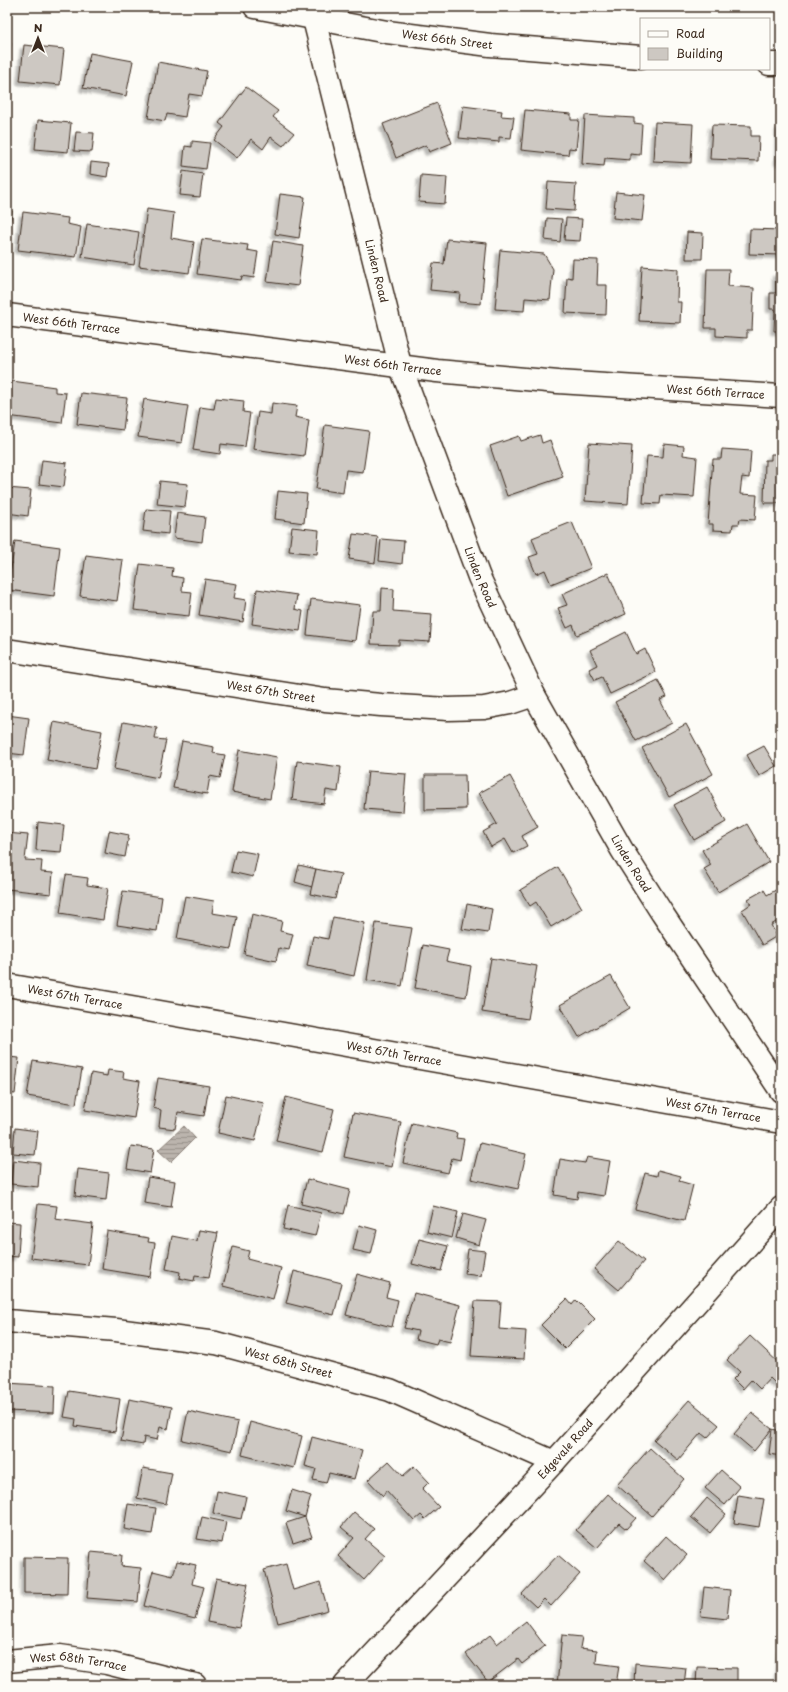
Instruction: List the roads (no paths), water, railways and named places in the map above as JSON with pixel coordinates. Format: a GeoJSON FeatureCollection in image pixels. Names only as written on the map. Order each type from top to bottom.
{"type":"FeatureCollection","features":[{"type":"Feature","properties":{"kind":"street","name":"West 66th Street"},"geometry":{"type":"LineString","coordinates":[[255,7],[313,13],[387,32],[490,45],[640,57]]}},
{"type":"Feature","properties":{"kind":"street","name":"Linden Road"},"geometry":{"type":"LineString","coordinates":[[313,13],[400,365],[479,577],[534,695],[622,850],[662,914],[781,1091]]}},
{"type":"Feature","properties":{"kind":"street"},"geometry":{"type":"LineString","coordinates":[[770,64],[781,64]]}},
{"type":"Feature","properties":{"kind":"street","name":"West 66th Terrace"},"geometry":{"type":"LineString","coordinates":[[7,315],[437,371],[551,381],[781,396]]}},
{"type":"Feature","properties":{"kind":"street","name":"West 67th Street"},"geometry":{"type":"LineString","coordinates":[[7,650],[325,700],[381,705],[448,709],[484,708],[510,703],[534,695]]}},
{"type":"Feature","properties":{"kind":"street","name":"West 67th Terrace"},"geometry":{"type":"LineString","coordinates":[[7,985],[781,1122]]}},
{"type":"Feature","properties":{"kind":"street","name":"Edgevale Road"},"geometry":{"type":"LineString","coordinates":[[345,1685],[554,1462],[781,1208]]}},
{"type":"Feature","properties":{"kind":"street","name":"West 68th Street"},"geometry":{"type":"LineString","coordinates":[[7,1321],[116,1330],[216,1343],[390,1390],[554,1462]]}},
{"type":"Feature","properties":{"kind":"street","name":"West 68th Terrace"},"geometry":{"type":"LineString","coordinates":[[7,1661],[60,1656],[107,1663],[195,1685]]}}]}
